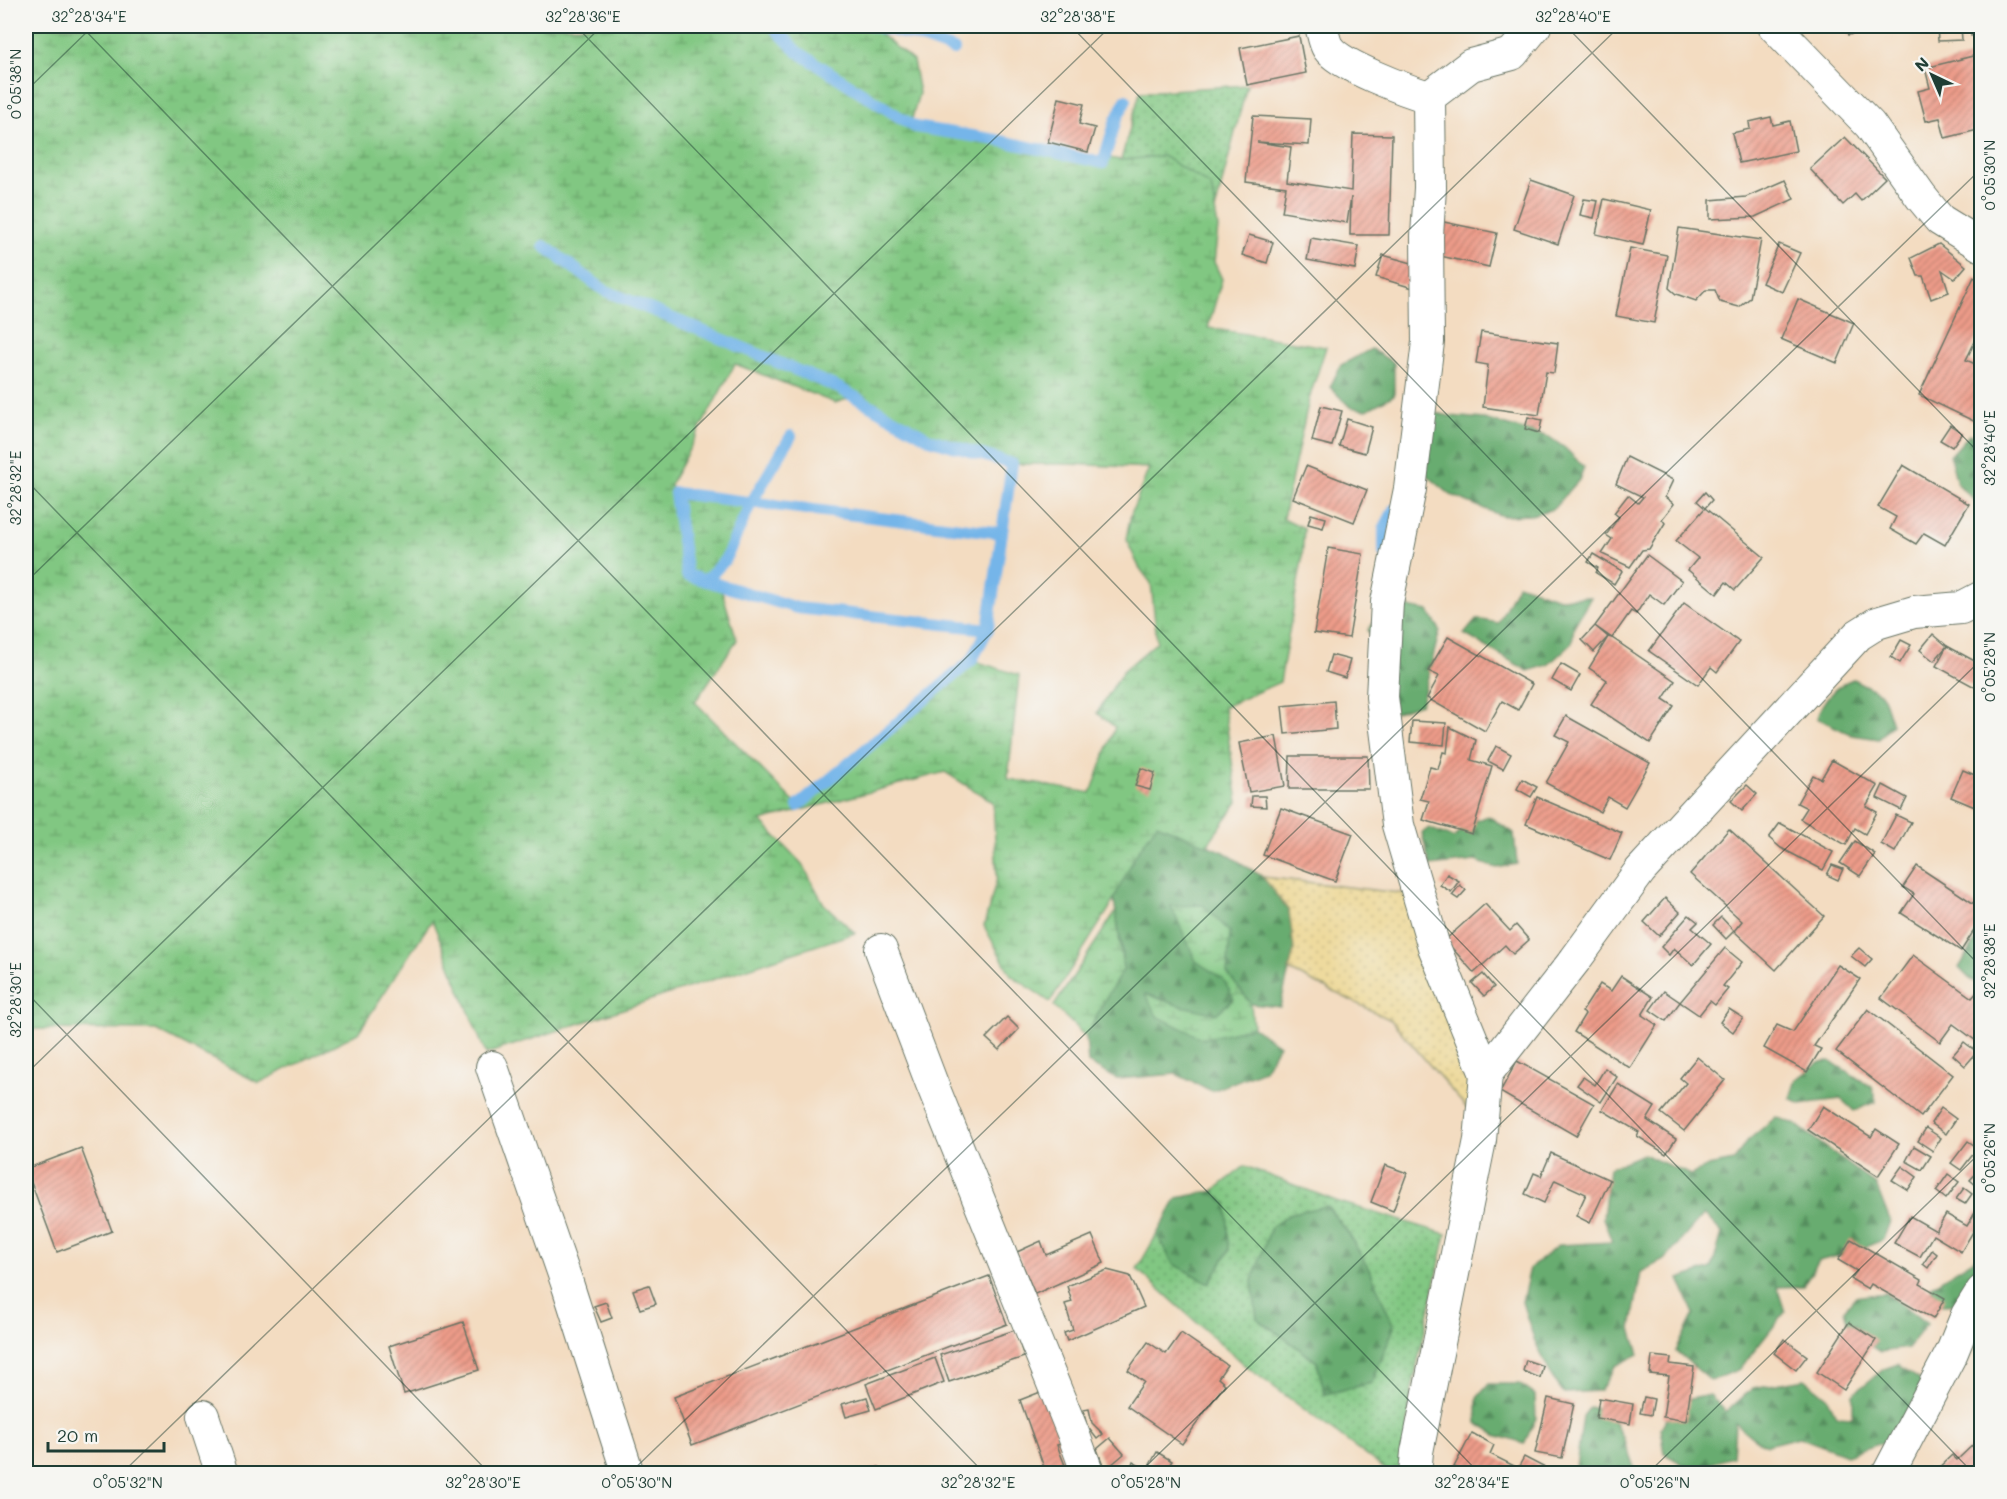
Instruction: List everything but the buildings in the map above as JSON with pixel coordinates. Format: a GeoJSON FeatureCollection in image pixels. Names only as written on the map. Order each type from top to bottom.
{"type":"FeatureCollection","features":[{"type":"Feature","properties":{"kind":"street"},"geometry":{"type":"LineString","coordinates":[[1321,26],[1328,48],[1341,59],[1410,92],[1430,97]]}},
{"type":"Feature","properties":{"kind":"street"},"geometry":{"type":"LineString","coordinates":[[1430,97],[1471,65],[1512,54],[1535,26]]}},
{"type":"Feature","properties":{"kind":"street"},"geometry":{"type":"LineString","coordinates":[[1774,26],[1870,125],[1920,197],[1940,220],[1982,246]]}},
{"type":"Feature","properties":{"kind":"street"},"geometry":{"type":"LineString","coordinates":[[1415,1473],[1417,1452],[1480,1140],[1486,1074],[1434,947],[1398,825],[1382,697],[1387,602],[1410,489],[1428,342],[1430,97]]}},
{"type":"Feature","properties":{"kind":"street"},"geometry":{"type":"LineString","coordinates":[[1486,1074],[1575,960],[1640,871],[1858,635],[1877,623],[1914,612],[1961,608],[1982,597]]}},
{"type":"Feature","properties":{"kind":"street"},"geometry":{"type":"LineString","coordinates":[[881,950],[932,1084],[1088,1473]]}},
{"type":"Feature","properties":{"kind":"street"},"geometry":{"type":"LineString","coordinates":[[492,1068],[568,1286],[628,1473]]}},
{"type":"Feature","properties":{"kind":"street"},"geometry":{"type":"LineString","coordinates":[[1888,1473],[1952,1352],[1967,1315],[1982,1291]]}},
{"type":"Feature","properties":{"kind":"street"},"geometry":{"type":"LineString","coordinates":[[203,1416],[222,1473]]}},
{"type":"Feature","properties":{"kind":"green space"},"geometry":{"type":"Polygon","coordinates":[[[26,26],[876,26],[875,30],[913,61],[919,93],[910,126],[1121,160],[1163,156],[1211,186],[1218,228],[1214,262],[1222,279],[1208,328],[1326,347],[1309,399],[1283,518],[1304,528],[1302,560],[1280,682],[1224,707],[1238,802],[1207,845],[1157,824],[1136,854],[1109,909],[1050,1002],[1011,975],[984,926],[997,878],[993,802],[945,772],[761,821],[802,864],[824,904],[855,933],[486,1054],[432,920],[358,1033],[259,1083],[156,1030],[26,1029],[26,26]],[[735,364],[670,485],[675,493],[751,503],[725,560],[706,580],[720,585],[737,640],[695,702],[798,806],[972,660],[1019,675],[1008,779],[1091,793],[1115,727],[1097,713],[1123,671],[1157,642],[1151,583],[1139,567],[1126,539],[1131,514],[1149,468],[1012,464],[930,439],[854,397],[835,403],[735,364]]]}},
{"type":"Feature","properties":{"kind":"green space"},"geometry":{"type":"Polygon","coordinates":[[[1247,85],[1215,211],[1211,186],[1121,160],[1140,92],[1247,85]]]}},
{"type":"Feature","properties":{"kind":"green space"},"geometry":{"type":"Polygon","coordinates":[[[1371,349],[1394,363],[1394,395],[1367,410],[1350,407],[1330,387],[1341,365],[1371,349]]]}},
{"type":"Feature","properties":{"kind":"green space"},"geometry":{"type":"Polygon","coordinates":[[[1432,412],[1484,419],[1549,437],[1565,448],[1584,467],[1579,480],[1553,509],[1531,515],[1502,516],[1451,495],[1422,471],[1432,412]]]}},
{"type":"Feature","properties":{"kind":"green space"},"geometry":{"type":"Polygon","coordinates":[[[1970,434],[1981,439],[1981,507],[1957,483],[1950,456],[1970,434]]]}},
{"type":"Feature","properties":{"kind":"green space"},"geometry":{"type":"Polygon","coordinates":[[[1518,584],[1559,598],[1591,597],[1574,626],[1572,643],[1548,665],[1528,671],[1464,634],[1477,619],[1498,623],[1518,584]]]}},
{"type":"Feature","properties":{"kind":"green space"},"geometry":{"type":"Polygon","coordinates":[[[1388,603],[1428,611],[1440,630],[1421,704],[1394,713],[1384,658],[1368,630],[1388,603]]]}},
{"type":"Feature","properties":{"kind":"green space"},"geometry":{"type":"Polygon","coordinates":[[[1853,679],[1882,694],[1892,724],[1879,739],[1852,735],[1817,718],[1830,694],[1853,679]]]}},
{"type":"Feature","properties":{"kind":"green space"},"geometry":{"type":"Polygon","coordinates":[[[1488,816],[1514,833],[1517,864],[1497,868],[1475,861],[1430,866],[1422,833],[1429,828],[1454,838],[1469,824],[1488,816]]]}},
{"type":"Feature","properties":{"kind":"green space"},"geometry":{"type":"Polygon","coordinates":[[[1157,824],[1224,852],[1263,877],[1289,911],[1294,950],[1280,1007],[1251,1004],[1227,973],[1230,932],[1196,961],[1223,979],[1234,998],[1216,1014],[1177,1005],[1146,994],[1203,1039],[1253,1027],[1279,1045],[1264,1070],[1212,1091],[1176,1074],[1117,1079],[1088,1063],[1086,1037],[1123,970],[1111,883],[1157,824]]]}},
{"type":"Feature","properties":{"kind":"green space"},"geometry":{"type":"Polygon","coordinates":[[[1203,905],[1230,932],[1227,973],[1251,1004],[1253,1027],[1203,1039],[1157,1016],[1145,994],[1177,1005],[1216,1014],[1234,999],[1223,979],[1196,961],[1171,906],[1203,905]]]}},
{"type":"Feature","properties":{"kind":"green space"},"geometry":{"type":"Polygon","coordinates":[[[1116,911],[1123,970],[1086,1037],[1054,1006],[1116,911]]]}},
{"type":"Feature","properties":{"kind":"green space"},"geometry":{"type":"Polygon","coordinates":[[[1981,932],[1981,984],[1971,980],[1959,968],[1981,932]]]}},
{"type":"Feature","properties":{"kind":"green space"},"geometry":{"type":"Polygon","coordinates":[[[1830,1061],[1872,1087],[1876,1102],[1854,1111],[1841,1099],[1800,1104],[1790,1098],[1796,1080],[1819,1062],[1830,1061]]]}},
{"type":"Feature","properties":{"kind":"green space"},"geometry":{"type":"Polygon","coordinates":[[[1776,1117],[1795,1124],[1876,1185],[1890,1221],[1883,1240],[1819,1261],[1803,1286],[1777,1287],[1785,1312],[1740,1369],[1711,1381],[1676,1351],[1694,1314],[1679,1279],[1712,1268],[1722,1233],[1704,1214],[1664,1260],[1641,1272],[1631,1329],[1639,1354],[1615,1366],[1600,1391],[1564,1393],[1552,1377],[1534,1339],[1522,1302],[1530,1268],[1559,1245],[1612,1242],[1603,1218],[1609,1168],[1643,1154],[1691,1175],[1708,1166],[1734,1161],[1746,1142],[1776,1117]]]}},
{"type":"Feature","properties":{"kind":"green space"},"geometry":{"type":"Polygon","coordinates":[[[1245,1166],[1336,1201],[1446,1234],[1412,1388],[1402,1473],[1390,1473],[1243,1364],[1137,1269],[1157,1234],[1173,1264],[1209,1283],[1227,1205],[1213,1191],[1245,1166]],[[1327,1206],[1257,1318],[1317,1362],[1325,1394],[1372,1275],[1348,1233],[1327,1206]]]}},
{"type":"Feature","properties":{"kind":"green space"},"geometry":{"type":"Polygon","coordinates":[[[1213,1191],[1227,1205],[1229,1251],[1209,1283],[1173,1264],[1157,1234],[1177,1198],[1213,1191]]]}},
{"type":"Feature","properties":{"kind":"green space"},"geometry":{"type":"Polygon","coordinates":[[[1327,1206],[1348,1233],[1372,1275],[1394,1327],[1372,1383],[1325,1394],[1317,1362],[1257,1318],[1252,1281],[1271,1227],[1292,1213],[1327,1206]]]}},
{"type":"Feature","properties":{"kind":"green space"},"geometry":{"type":"Polygon","coordinates":[[[1981,1255],[1981,1299],[1965,1304],[1939,1305],[1931,1286],[1981,1255]]]}},
{"type":"Feature","properties":{"kind":"green space"},"geometry":{"type":"Polygon","coordinates":[[[1886,1293],[1927,1324],[1908,1348],[1880,1352],[1851,1333],[1844,1310],[1855,1297],[1886,1293]]]}},
{"type":"Feature","properties":{"kind":"green space"},"geometry":{"type":"Polygon","coordinates":[[[1898,1364],[1925,1384],[1896,1438],[1846,1455],[1799,1437],[1767,1445],[1753,1438],[1735,1423],[1733,1457],[1691,1469],[1665,1454],[1661,1428],[1676,1402],[1710,1395],[1726,1412],[1753,1388],[1805,1379],[1828,1398],[1836,1416],[1853,1417],[1853,1394],[1884,1369],[1898,1364]]]}},
{"type":"Feature","properties":{"kind":"green space"},"geometry":{"type":"Polygon","coordinates":[[[1489,1384],[1519,1384],[1535,1395],[1536,1418],[1524,1444],[1496,1435],[1477,1423],[1477,1398],[1489,1384]]]}},
{"type":"Feature","properties":{"kind":"green space"},"geometry":{"type":"Polygon","coordinates":[[[1590,1407],[1609,1412],[1623,1437],[1636,1473],[1575,1474],[1583,1416],[1590,1407]]]}},
{"type":"Feature","properties":{"kind":"sand"},"geometry":{"type":"Polygon","coordinates":[[[1263,877],[1407,894],[1473,1075],[1471,1113],[1391,1020],[1289,970],[1294,950],[1289,911],[1263,877]]]}},
{"type":"Feature","properties":{"kind":"waterway"},"geometry":{"type":"LineString","coordinates":[[773,26],[798,52],[915,127],[997,140],[1103,163],[1116,120],[1126,100]]}},
{"type":"Feature","properties":{"kind":"waterway"},"geometry":{"type":"LineString","coordinates":[[872,26],[916,36],[954,50]]}},
{"type":"Feature","properties":{"kind":"waterway"},"geometry":{"type":"LineString","coordinates":[[544,246],[604,290],[839,388],[930,439],[1012,464],[988,629],[972,660],[798,806]]}},
{"type":"Feature","properties":{"kind":"waterway"},"geometry":{"type":"LineString","coordinates":[[705,581],[725,560],[751,503],[791,436]]}},
{"type":"Feature","properties":{"kind":"waterway"},"geometry":{"type":"LineString","coordinates":[[988,629],[797,608],[687,575],[675,493],[1002,533]]}},
{"type":"Feature","properties":{"kind":"waterway"},"geometry":{"type":"LineString","coordinates":[[1384,553],[1384,529],[1394,510]]}}]}
